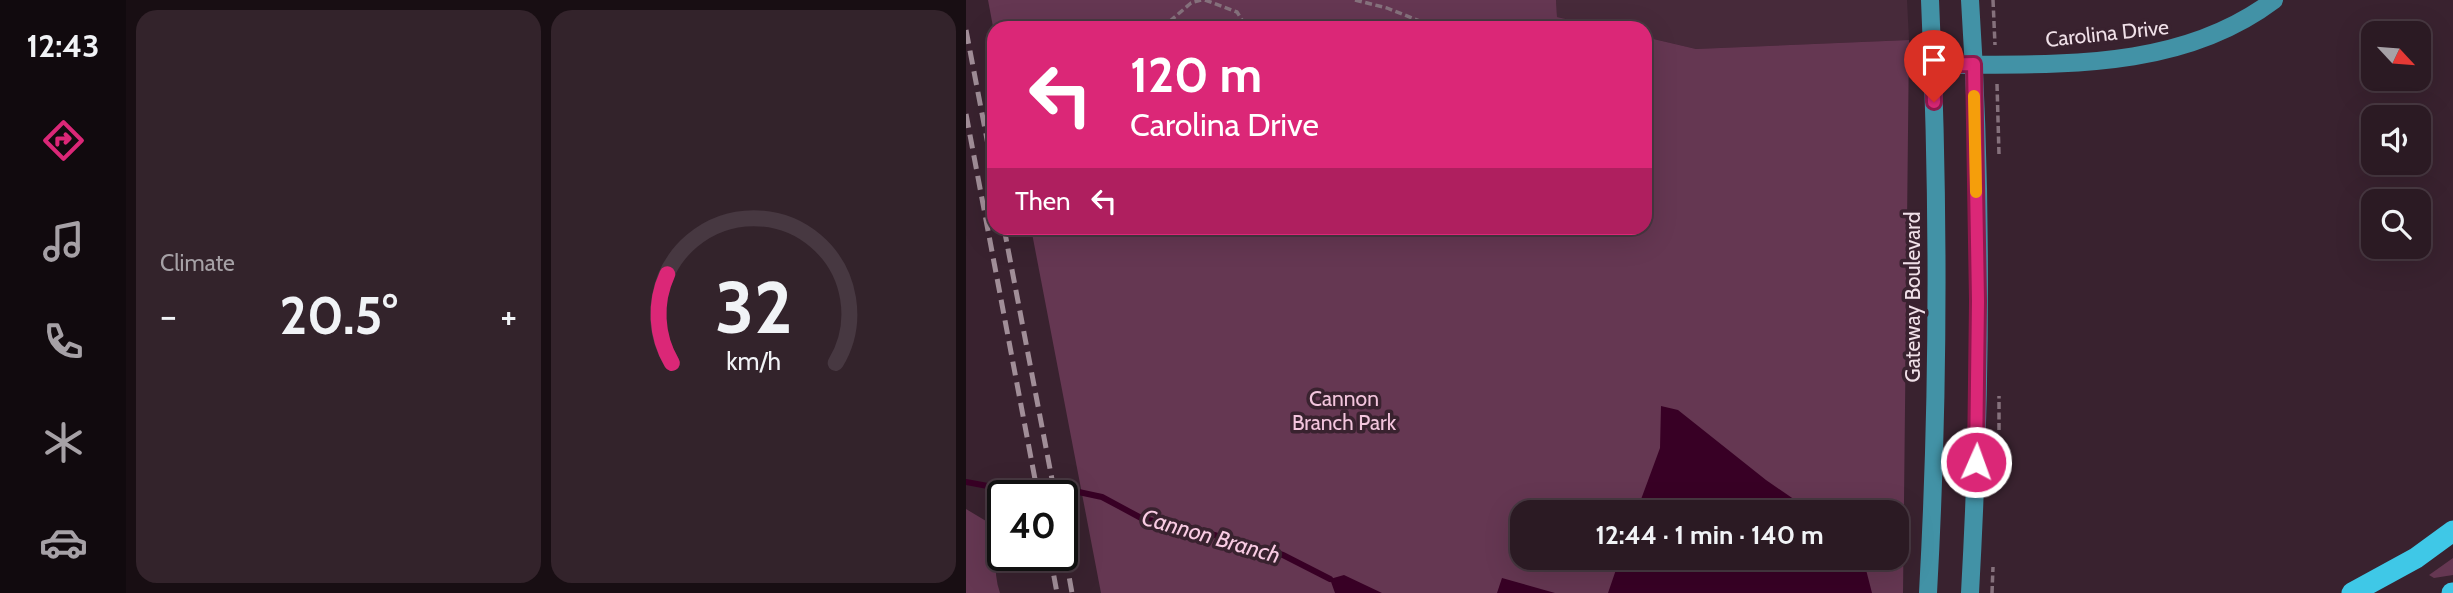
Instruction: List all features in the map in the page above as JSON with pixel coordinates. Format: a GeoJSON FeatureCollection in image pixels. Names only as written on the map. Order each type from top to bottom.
{"type":"FeatureCollection","features":[{"type":"Feature","properties":{"kind":"highway"},"geometry":{"type":"LineString","coordinates":[[2352,593],[2416,558],[2453,531]]}},
{"type":"Feature","properties":{"kind":"street","name":"Gateway Boulevard"},"geometry":{"type":"LineString","coordinates":[[1928,593],[1936,459],[1933,65],[1930,0]]}},
{"type":"Feature","properties":{"kind":"street"},"geometry":{"type":"LineString","coordinates":[[1970,0],[1974,64],[1978,394],[1970,593]]}},
{"type":"Feature","properties":{"kind":"street","name":"Carolina Drive"},"geometry":{"type":"LineString","coordinates":[[1933,65],[2096,61],[2165,52],[2194,44],[2228,29],[2274,0]]}},
{"type":"Feature","properties":{"kind":"path"},"geometry":{"type":"LineString","coordinates":[[1169,21],[1190,1],[1203,0],[1237,12],[1243,21]]}},
{"type":"Feature","properties":{"kind":"path"},"geometry":{"type":"LineString","coordinates":[[1355,0],[1387,8],[1420,21]]}},
{"type":"Feature","properties":{"kind":"shaded area"},"geometry":{"type":"Polygon","coordinates":[[[1556,0],[1907,0],[1909,40],[1696,49],[1652,39],[1652,21],[1574,21],[1557,17],[1556,0]]]}},
{"type":"Feature","properties":{"kind":"shaded area"},"geometry":{"type":"Polygon","coordinates":[[[1661,406],[1678,410],[1795,500],[1641,500],[1660,448],[1661,406]]]}},
{"type":"Feature","properties":{"kind":"shaded area"},"geometry":{"type":"Polygon","coordinates":[[[1616,570],[1866,570],[1872,593],[1608,593],[1616,570]]]}},
{"type":"Feature","properties":{"kind":"shaded area"},"geometry":{"type":"Polygon","coordinates":[[[1344,575],[1382,593],[1335,593],[1330,579],[1344,575]]]}},
{"type":"Feature","properties":{"kind":"shaded area"},"geometry":{"type":"Polygon","coordinates":[[[1502,578],[1555,593],[1497,593],[1502,578]]]}},
{"type":"Feature","properties":{"kind":"green space"},"geometry":{"type":"Polygon","coordinates":[[[988,0],[1556,0],[1557,17],[1574,21],[992,21],[988,0]]]}},
{"type":"Feature","properties":{"kind":"green space","name":"Cannon Branch Park"},"geometry":{"type":"Polygon","coordinates":[[[1652,39],[1696,49],[1909,40],[1904,500],[1510,500],[1510,570],[1903,570],[1903,593],[1101,593],[1032,235],[1652,235],[1652,39]]]}},
{"type":"Feature","properties":{"kind":"green space"},"geometry":{"type":"Polygon","coordinates":[[[966,509],[987,522],[987,571],[996,571],[1000,593],[966,593],[966,509]]]}},
{"type":"Feature","properties":{"kind":"green space"},"geometry":{"type":"Polygon","coordinates":[[[2453,558],[2453,575],[2434,578],[2429,575],[2453,558]]]}},
{"type":"Feature","properties":{"kind":"waterway","name":"Cannon Branch"},"geometry":{"type":"LineString","coordinates":[[966,482],[1020,492],[1074,491],[1102,497],[1143,519],[1187,527],[1283,555],[1330,579]]}},
{"type":"Feature","properties":{"kind":"railway"},"geometry":{"type":"LineString","coordinates":[[966,30],[987,140]]}},
{"type":"Feature","properties":{"kind":"railway"},"geometry":{"type":"LineString","coordinates":[[966,114],[987,225]]}},
{"type":"Feature","properties":{"kind":"railway"},"geometry":{"type":"LineString","coordinates":[[989,235],[1035,480]]}},
{"type":"Feature","properties":{"kind":"railway"},"geometry":{"type":"LineString","coordinates":[[1005,235],[1052,480]]}},
{"type":"Feature","properties":{"kind":"railway"},"geometry":{"type":"LineString","coordinates":[[1053,571],[1057,593]]}},
{"type":"Feature","properties":{"kind":"railway"},"geometry":{"type":"LineString","coordinates":[[1068,571],[1072,593]]}},
{"type":"Feature","properties":{"kind":"slow traffic"},"geometry":{"type":"LineString","coordinates":[[1974,96],[1976,192]]}},
{"type":"Feature","properties":{"kind":"route"},"geometry":{"type":"LineString","coordinates":[[1934,102],[1933,65],[1974,64],[1978,301],[1976,462]]}}]}
